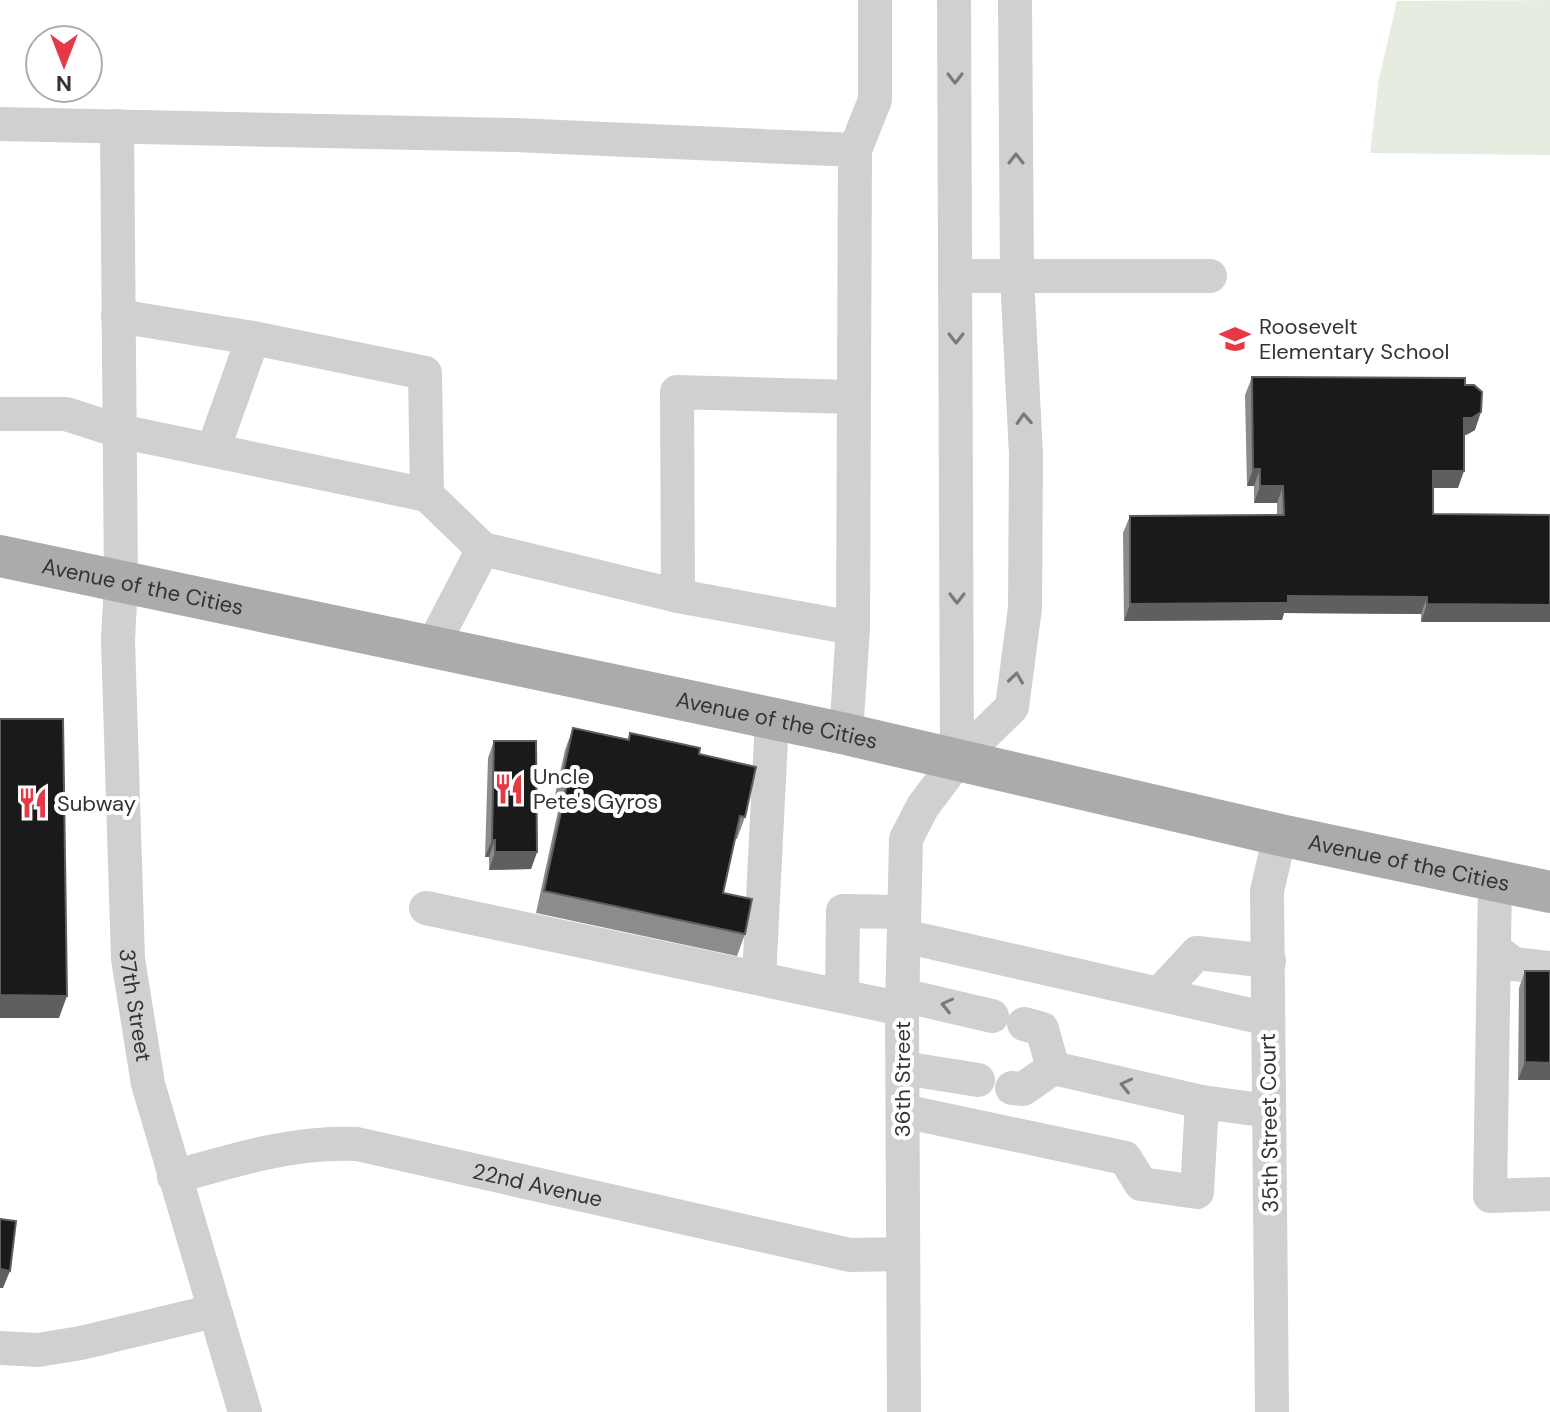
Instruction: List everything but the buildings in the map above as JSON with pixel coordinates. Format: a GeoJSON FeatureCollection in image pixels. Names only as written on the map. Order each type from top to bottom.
{"type":"FeatureCollection","features":[{"type":"Feature","properties":{"kind":"main road","name":"Avenue of the Cities"},"geometry":{"type":"LineString","coordinates":[[0,556],[846,734],[1280,835],[1550,892]]}},
{"type":"Feature","properties":{"kind":"street"},"geometry":{"type":"LineString","coordinates":[[846,734],[853,628],[855,150],[875,100],[875,0]]}},
{"type":"Feature","properties":{"kind":"street"},"geometry":{"type":"LineString","coordinates":[[954,0],[957,761]]}},
{"type":"Feature","properties":{"kind":"street","name":"36th Street"},"geometry":{"type":"LineString","coordinates":[[904,1412],[902,1002],[906,839],[923,806],[957,761],[1012,707],[1025,608],[1026,455],[1017,277],[1015,0]]}},
{"type":"Feature","properties":{"kind":"street"},"geometry":{"type":"LineString","coordinates":[[0,124],[515,135],[855,150]]}},
{"type":"Feature","properties":{"kind":"street","name":"37th Street"},"geometry":{"type":"LineString","coordinates":[[117,126],[121,582],[118,640],[128,959],[148,1084],[245,1412]]}},
{"type":"Feature","properties":{"kind":"street"},"geometry":{"type":"LineString","coordinates":[[956,276],[1210,276]]}},
{"type":"Feature","properties":{"kind":"street"},"geometry":{"type":"LineString","coordinates":[[118,316],[253,338],[425,373],[427,495]]}},
{"type":"Feature","properties":{"kind":"street"},"geometry":{"type":"LineString","coordinates":[[213,450],[253,338]]}},
{"type":"Feature","properties":{"kind":"street"},"geometry":{"type":"LineString","coordinates":[[678,596],[677,392],[853,397]]}},
{"type":"Feature","properties":{"kind":"street"},"geometry":{"type":"LineString","coordinates":[[0,414],[66,414],[119,431],[427,495],[483,549],[678,596],[853,628]]}},
{"type":"Feature","properties":{"kind":"street"},"geometry":{"type":"LineString","coordinates":[[431,649],[483,549]]}},
{"type":"Feature","properties":{"kind":"street"},"geometry":{"type":"LineString","coordinates":[[759,978],[772,719]]}},
{"type":"Feature","properties":{"kind":"street","name":"35th Street Court"},"geometry":{"type":"LineString","coordinates":[[1272,1412],[1267,891],[1280,835]]}},
{"type":"Feature","properties":{"kind":"street"},"geometry":{"type":"LineString","coordinates":[[1495,881],[1490,1196],[1550,1194]]}},
{"type":"Feature","properties":{"kind":"street"},"geometry":{"type":"LineString","coordinates":[[426,908],[842,996],[902,1002],[1008,1020],[1042,1029],[1053,1068]]}},
{"type":"Feature","properties":{"kind":"street"},"geometry":{"type":"LineString","coordinates":[[842,996],[843,911],[904,924],[1159,994],[1268,1019]]}},
{"type":"Feature","properties":{"kind":"street"},"geometry":{"type":"LineString","coordinates":[[1494,949],[1514,964],[1550,968]]}},
{"type":"Feature","properties":{"kind":"street"},"geometry":{"type":"LineString","coordinates":[[1159,994],[1197,953],[1269,961]]}},
{"type":"Feature","properties":{"kind":"street"},"geometry":{"type":"LineString","coordinates":[[903,1068],[978,1080]]}},
{"type":"Feature","properties":{"kind":"street"},"geometry":{"type":"LineString","coordinates":[[1012,1088],[1023,1089],[1053,1068],[1202,1102],[1269,1111]]}},
{"type":"Feature","properties":{"kind":"street"},"geometry":{"type":"LineString","coordinates":[[903,1111],[1125,1158],[1141,1184],[1197,1192],[1202,1102]]}},
{"type":"Feature","properties":{"kind":"street","name":"22nd Avenue"},"geometry":{"type":"LineString","coordinates":[[174,1177],[294,1147],[327,1143],[357,1144],[850,1255],[902,1254]]}},
{"type":"Feature","properties":{"kind":"street"},"geometry":{"type":"LineString","coordinates":[[0,1348],[38,1350],[81,1343],[214,1311]]}},
{"type":"Feature","properties":{"kind":"shaded area"},"geometry":{"type":"Polygon","coordinates":[[[1550,0],[1550,155],[1370,153],[1379,79],[1397,1],[1550,0]]]}},
{"type":"Feature","properties":{"kind":"place","name":"Roosevelt Elementary School"},"geometry":{"type":"Point","coordinates":[1235,339]}},
{"type":"Feature","properties":{"kind":"place","name":"Uncle Pete's Gyros"},"geometry":{"type":"Point","coordinates":[509,789]}},
{"type":"Feature","properties":{"kind":"place","name":"Subway"},"geometry":{"type":"Point","coordinates":[33,803]}}]}
